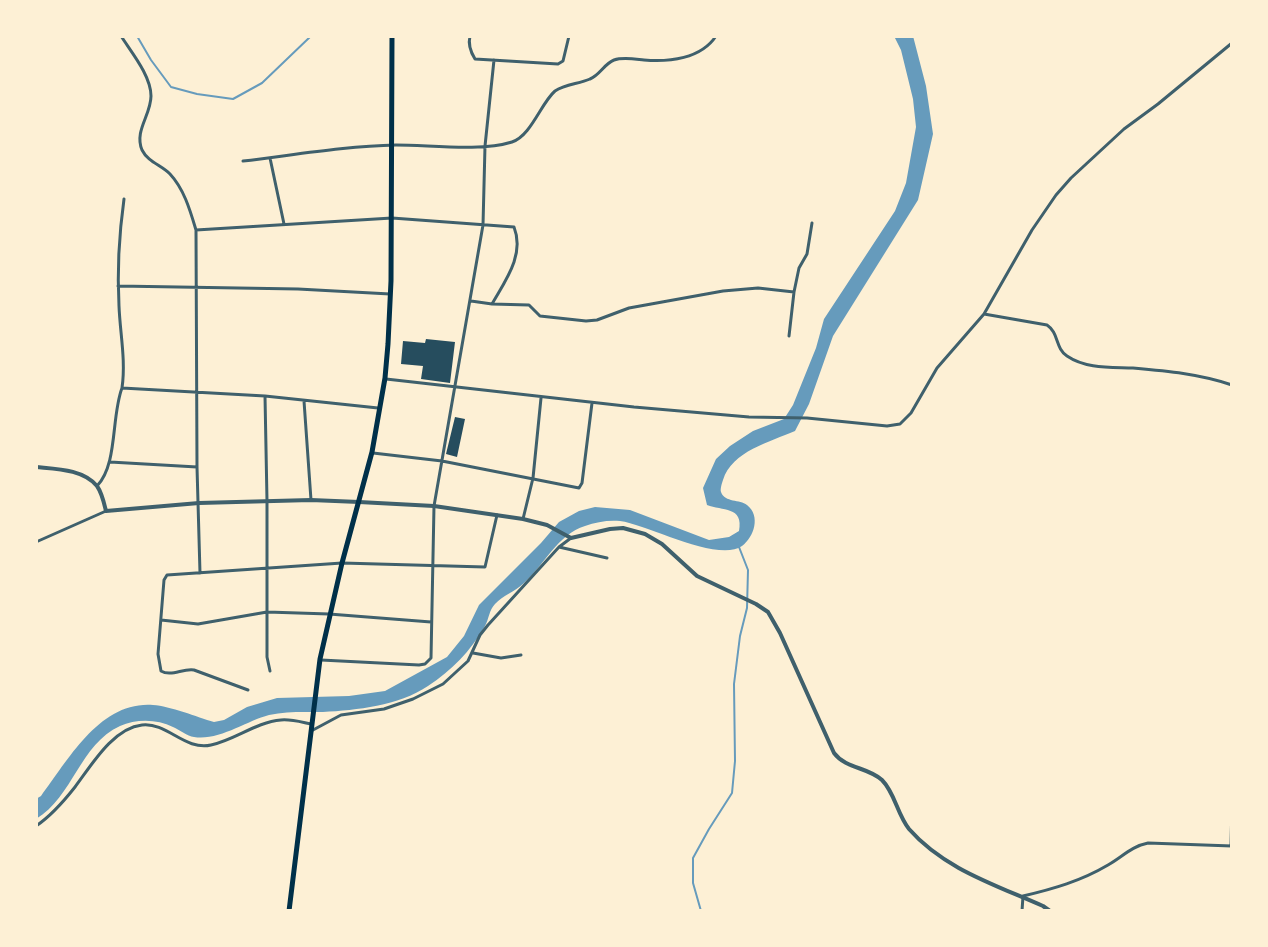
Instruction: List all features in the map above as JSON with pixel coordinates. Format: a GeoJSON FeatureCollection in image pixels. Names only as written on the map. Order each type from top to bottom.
{"type":"FeatureCollection","features":[{"type":"Feature","properties":{"kind":"highway"},"geometry":{"type":"LineString","coordinates":[[289,911],[320,659],[372,452],[385,378],[392,218],[392,36]]}},
{"type":"Feature","properties":{"kind":"street"},"geometry":{"type":"LineString","coordinates":[[121,36],[144,73],[151,94],[140,130],[141,147],[147,157],[178,184],[196,230],[200,573]]}},
{"type":"Feature","properties":{"kind":"street"},"geometry":{"type":"LineString","coordinates":[[470,36],[471,53],[475,59],[558,64],[563,61],[569,36]]}},
{"type":"Feature","properties":{"kind":"street"},"geometry":{"type":"LineString","coordinates":[[243,161],[392,145],[485,146],[512,142],[518,139],[555,92],[593,78],[614,60],[676,59],[702,49],[716,36]]}},
{"type":"Feature","properties":{"kind":"street"},"geometry":{"type":"LineString","coordinates":[[385,378],[592,403],[749,417],[784,416],[894,425],[904,421],[920,400],[937,368],[984,314],[1036,223],[1071,178],[1124,129],[1232,43]]}},
{"type":"Feature","properties":{"kind":"street"},"geometry":{"type":"LineString","coordinates":[[320,659],[425,664],[432,654],[434,506],[483,225],[485,146],[494,60]]}},
{"type":"Feature","properties":{"kind":"street"},"geometry":{"type":"LineString","coordinates":[[270,158],[284,224]]}},
{"type":"Feature","properties":{"kind":"street"},"geometry":{"type":"LineString","coordinates":[[97,486],[110,462],[116,408],[122,388],[124,365],[117,260],[124,199]]}},
{"type":"Feature","properties":{"kind":"street"},"geometry":{"type":"LineString","coordinates":[[196,230],[392,218],[513,227],[517,233],[517,255],[492,304]]}},
{"type":"Feature","properties":{"kind":"street"},"geometry":{"type":"LineString","coordinates":[[789,336],[794,292],[799,268],[807,254],[812,223]]}},
{"type":"Feature","properties":{"kind":"street"},"geometry":{"type":"LineString","coordinates":[[118,286],[390,294]]}},
{"type":"Feature","properties":{"kind":"street"},"geometry":{"type":"LineString","coordinates":[[469,301],[526,305],[540,316],[586,321],[633,307],[723,291],[758,288],[794,292]]}},
{"type":"Feature","properties":{"kind":"street"},"geometry":{"type":"LineString","coordinates":[[984,314],[1047,325],[1053,330],[1066,356],[1094,366],[1195,375],[1232,385]]}},
{"type":"Feature","properties":{"kind":"street"},"geometry":{"type":"LineString","coordinates":[[122,388],[265,396],[381,408]]}},
{"type":"Feature","properties":{"kind":"street"},"geometry":{"type":"LineString","coordinates":[[265,396],[267,657],[270,671]]}},
{"type":"Feature","properties":{"kind":"street"},"geometry":{"type":"LineString","coordinates":[[523,519],[533,478],[541,398]]}},
{"type":"Feature","properties":{"kind":"street"},"geometry":{"type":"LineString","coordinates":[[304,401],[311,500]]}},
{"type":"Feature","properties":{"kind":"street"},"geometry":{"type":"LineString","coordinates":[[372,452],[442,461],[580,487],[592,403]]}},
{"type":"Feature","properties":{"kind":"street"},"geometry":{"type":"LineString","coordinates":[[110,462],[197,467]]}},
{"type":"Feature","properties":{"kind":"street"},"geometry":{"type":"LineString","coordinates":[[36,467],[72,471],[97,486],[106,511]]}},
{"type":"Feature","properties":{"kind":"street"},"geometry":{"type":"LineString","coordinates":[[36,542],[106,511],[199,503],[311,500],[434,506],[497,515],[547,525],[571,538]]}},
{"type":"Feature","properties":{"kind":"street"},"geometry":{"type":"LineString","coordinates":[[248,690],[194,670],[166,674],[161,671],[158,654],[164,578],[169,575],[342,563],[486,566],[497,515]]}},
{"type":"Feature","properties":{"kind":"street"},"geometry":{"type":"LineString","coordinates":[[310,732],[341,715],[384,709],[436,688],[452,677],[473,653],[488,625],[559,547],[571,538],[599,530],[623,528],[645,534],[662,544],[697,576],[768,612],[838,759],[880,778],[908,828],[944,859],[1050,911]]}},
{"type":"Feature","properties":{"kind":"street"},"geometry":{"type":"LineString","coordinates":[[559,547],[607,558]]}},
{"type":"Feature","properties":{"kind":"street"},"geometry":{"type":"LineString","coordinates":[[161,620],[198,624],[267,612],[431,622]]}},
{"type":"Feature","properties":{"kind":"street"},"geometry":{"type":"LineString","coordinates":[[473,653],[501,658],[521,655]]}},
{"type":"Feature","properties":{"kind":"street"},"geometry":{"type":"LineString","coordinates":[[36,826],[64,799],[97,757],[117,737],[135,726],[155,726],[179,739],[204,746],[273,721],[311,722]]}},
{"type":"Feature","properties":{"kind":"street"},"geometry":{"type":"LineString","coordinates":[[1023,896],[1064,886],[1148,843],[1231,846],[1232,802]]}},
{"type":"Feature","properties":{"kind":"street"},"geometry":{"type":"LineString","coordinates":[[1022,911],[1023,896]]}},
{"type":"Feature","properties":{"kind":"water"},"geometry":{"type":"Polygon","coordinates":[[[894,36],[913,36],[926,86],[933,134],[918,200],[833,336],[809,404],[795,431],[753,449],[728,470],[721,492],[729,499],[747,505],[755,520],[753,532],[742,546],[731,550],[700,547],[620,521],[585,526],[567,536],[524,583],[495,604],[485,626],[460,660],[416,693],[363,708],[269,715],[213,736],[191,736],[160,722],[126,724],[106,734],[95,745],[59,798],[36,819],[36,799],[88,735],[117,712],[134,706],[153,705],[214,722],[277,698],[349,696],[385,691],[447,657],[464,636],[479,605],[559,522],[579,511],[595,507],[630,510],[709,540],[729,537],[739,531],[740,523],[735,513],[707,505],[703,488],[716,459],[753,431],[784,419],[793,405],[816,348],[824,319],[895,211],[906,183],[916,127],[913,99],[901,50],[894,36]]]}},
{"type":"Feature","properties":{"kind":"building"},"geometry":{"type":"Polygon","coordinates":[[[426,339],[455,342],[450,383],[421,379],[423,366],[401,364],[403,341],[425,343],[426,339]]]}},
{"type":"Feature","properties":{"kind":"building"},"geometry":{"type":"Polygon","coordinates":[[[455,417],[465,419],[457,457],[446,454],[455,417]]]}},
{"type":"Feature","properties":{"kind":"waterway"},"geometry":{"type":"LineString","coordinates":[[137,36],[171,87],[233,99],[262,83],[311,36]]}},
{"type":"Feature","properties":{"kind":"waterway"},"geometry":{"type":"LineString","coordinates":[[701,911],[693,883],[693,858],[732,793],[735,761],[734,684],[747,608],[748,570],[739,547]]}}]}
